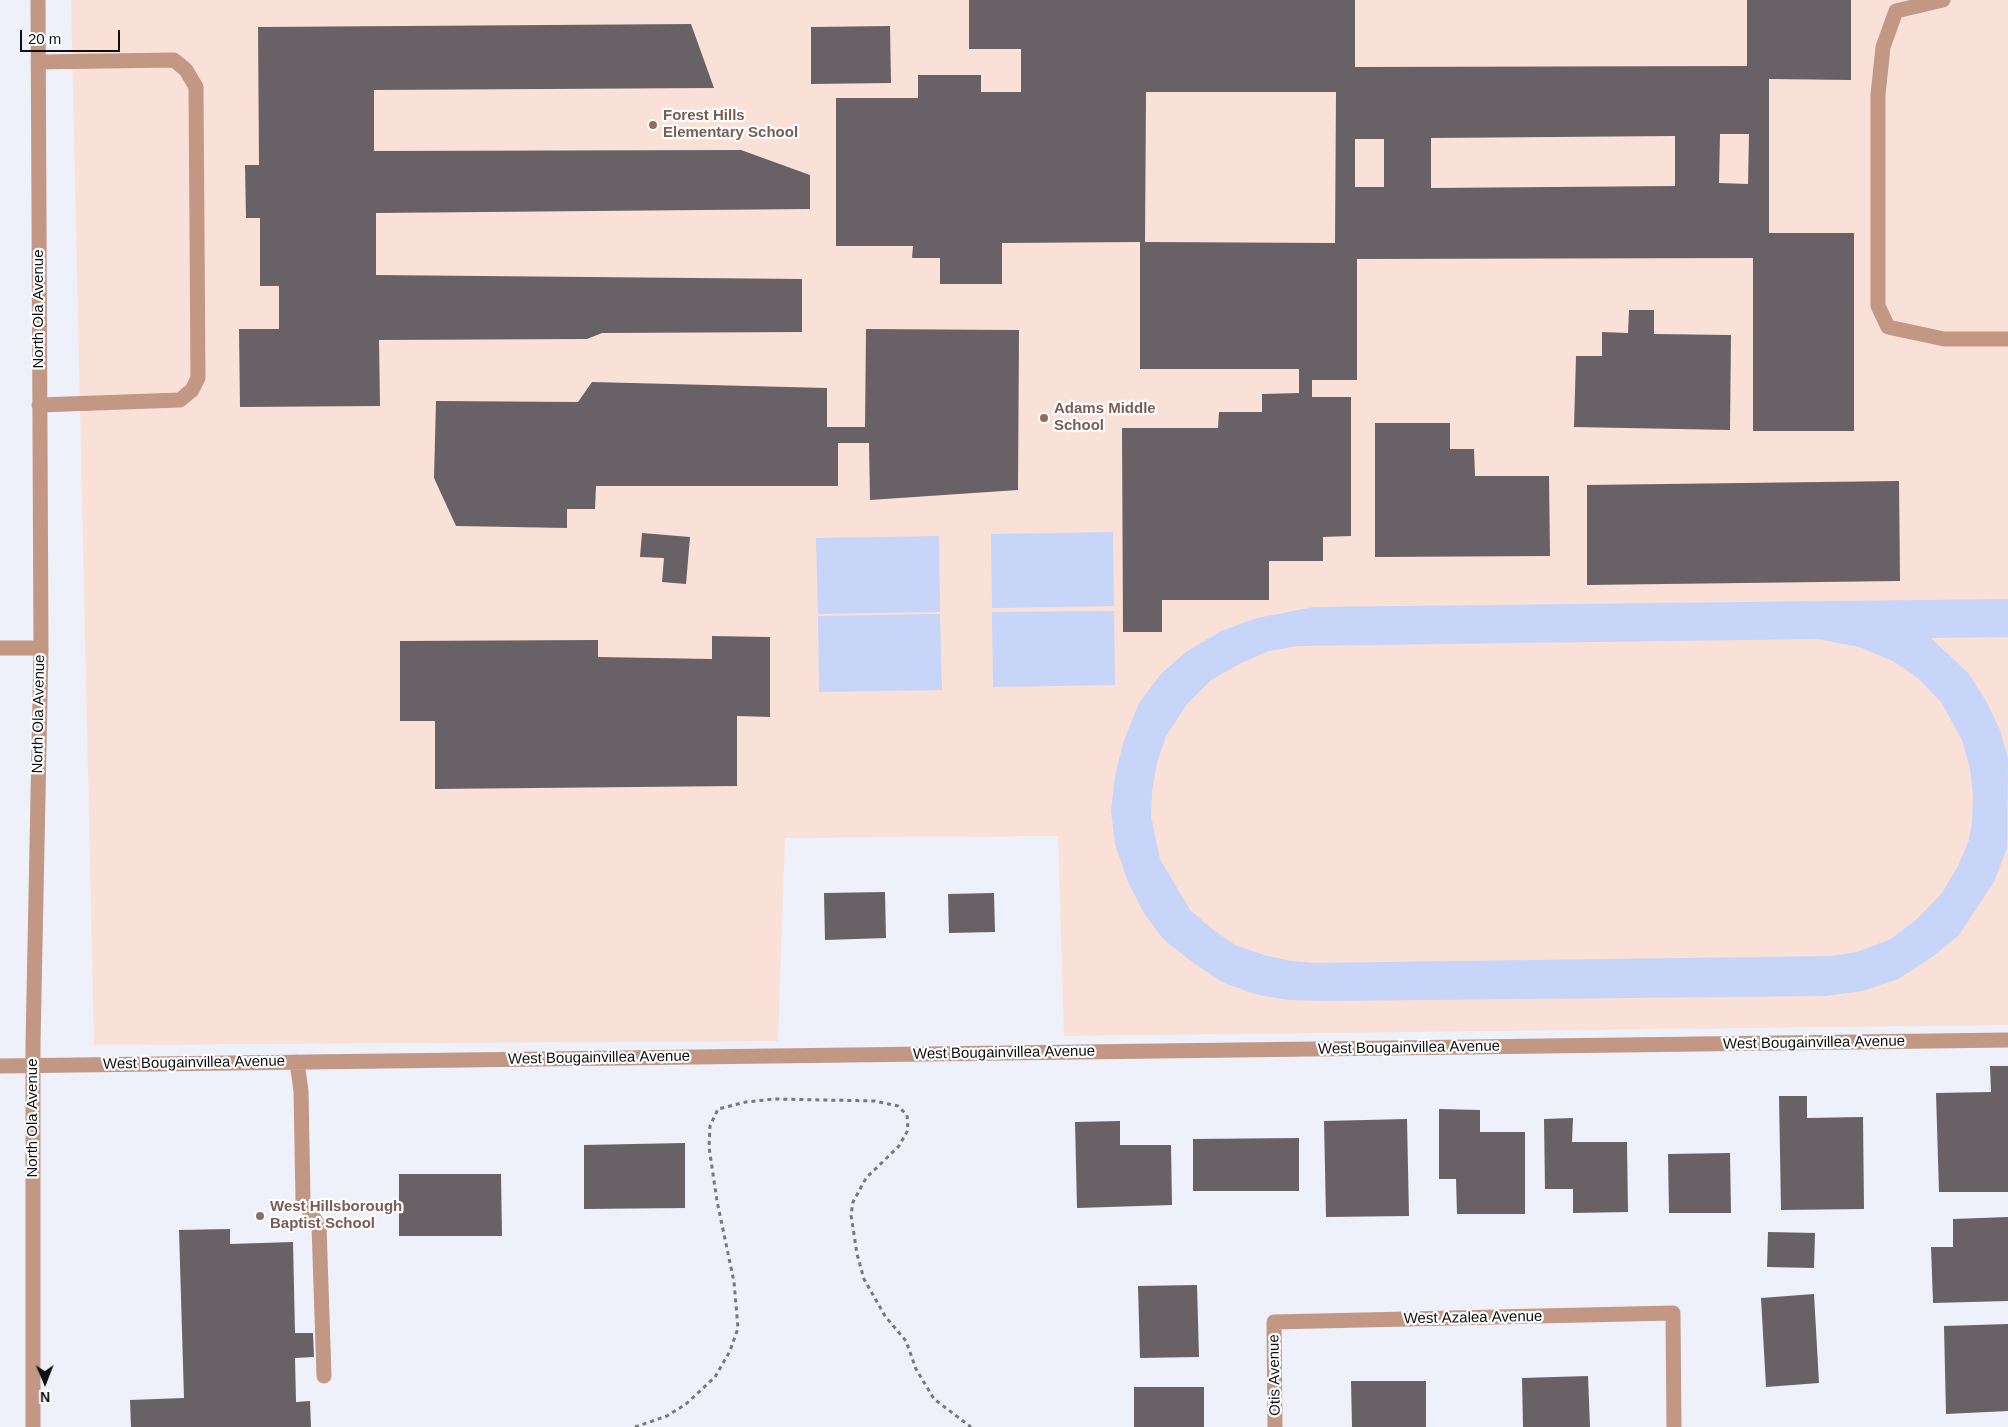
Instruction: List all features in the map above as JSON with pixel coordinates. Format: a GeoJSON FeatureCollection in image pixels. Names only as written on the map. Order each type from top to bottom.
{"type":"FeatureCollection","features":[{"type":"Feature","properties":{"kind":"street","name":"North Ola Avenue"},"geometry":{"type":"LineString","coordinates":[[33,1427],[33,1065],[41,648],[38,0]]}},
{"type":"Feature","properties":{"kind":"street"},"geometry":{"type":"LineString","coordinates":[[1943,0],[1896,11],[1883,47],[1878,95],[1878,306],[1888,327],[1944,339],[2008,339]]}},
{"type":"Feature","properties":{"kind":"street"},"geometry":{"type":"LineString","coordinates":[[38,62],[174,60],[186,70],[196,87],[198,378],[192,390],[180,400],[39,405]]}},
{"type":"Feature","properties":{"kind":"street"},"geometry":{"type":"LineString","coordinates":[[0,648],[41,648]]}},
{"type":"Feature","properties":{"kind":"street","name":"West Bougainvillea Avenue"},"geometry":{"type":"LineString","coordinates":[[0,1066],[2008,1040]]}},
{"type":"Feature","properties":{"kind":"street"},"geometry":{"type":"LineString","coordinates":[[297,1062],[300,1091],[303,1201],[319,1226],[324,1376]]}},
{"type":"Feature","properties":{"kind":"street","name":"West Azalea Avenue"},"geometry":{"type":"LineString","coordinates":[[1274,1322],[1673,1313],[1674,1427]]}},
{"type":"Feature","properties":{"kind":"street","name":"Otis Avenue"},"geometry":{"type":"LineString","coordinates":[[1274,1322],[1275,1427]]}},
{"type":"Feature","properties":{"kind":"path"},"geometry":{"type":"LineString","coordinates":[[635,1427],[667,1416],[686,1404],[715,1377],[730,1351],[738,1328],[734,1282],[713,1174],[709,1146],[710,1126],[718,1109],[746,1102],[774,1099],[875,1101],[898,1106],[907,1115],[908,1130],[899,1146],[866,1178],[853,1202],[852,1215],[857,1254],[864,1279],[885,1316],[906,1341],[916,1369],[934,1400],[971,1427]]}},
{"type":"Feature","properties":{"kind":"shaded area","name":"Adams Middle School"},"geometry":{"type":"Polygon","coordinates":[[[71,0],[2008,0],[2008,1025],[1064,1036],[1058,836],[785,838],[778,1041],[94,1045],[71,0]]]}},
{"type":"Feature","properties":{"kind":"shaded area"},"geometry":{"type":"Polygon","coordinates":[[[1113,532],[1114,606],[992,608],[991,534],[1113,532]]]}},
{"type":"Feature","properties":{"kind":"shaded area"},"geometry":{"type":"Polygon","coordinates":[[[939,536],[940,612],[818,614],[816,538],[939,536]]]}},
{"type":"Feature","properties":{"kind":"shaded area"},"geometry":{"type":"Polygon","coordinates":[[[2008,599],[2008,637],[1931,638],[1969,674],[1986,701],[2000,730],[2008,758],[2007,848],[1994,882],[1959,935],[1932,957],[1898,979],[1863,991],[1826,996],[1326,1001],[1289,1000],[1258,995],[1224,983],[1195,964],[1163,939],[1144,913],[1128,882],[1115,844],[1111,811],[1115,776],[1123,743],[1139,703],[1161,674],[1186,652],[1221,631],[1257,618],[1314,607],[2008,599]],[[1817,639],[1298,646],[1269,651],[1241,663],[1211,680],[1187,704],[1166,736],[1157,763],[1152,791],[1151,816],[1160,859],[1190,910],[1212,929],[1235,945],[1264,955],[1291,961],[1314,963],[1830,956],[1857,952],[1891,939],[1917,919],[1942,893],[1958,866],[1969,840],[1973,795],[1970,768],[1962,740],[1941,702],[1918,678],[1893,661],[1859,647],[1817,639]]]}},
{"type":"Feature","properties":{"kind":"shaded area"},"geometry":{"type":"Polygon","coordinates":[[[1114,611],[1115,685],[993,687],[992,612],[1114,611]]]}},
{"type":"Feature","properties":{"kind":"shaded area"},"geometry":{"type":"Polygon","coordinates":[[[940,614],[942,690],[819,692],[818,616],[940,614]]]}},
{"type":"Feature","properties":{"kind":"building"},"geometry":{"type":"Polygon","coordinates":[[[969,0],[1355,0],[1355,67],[1747,66],[1747,0],[1851,0],[1851,80],[1769,79],[1769,233],[1854,233],[1854,431],[1753,431],[1753,258],[1357,259],[1357,380],[1312,380],[1312,397],[1351,397],[1351,536],[1323,537],[1323,561],[1269,561],[1269,600],[1162,600],[1162,632],[1123,632],[1122,428],[1218,428],[1219,412],[1262,412],[1262,394],[1299,393],[1299,369],[1140,369],[1140,242],[1002,243],[1002,284],[940,284],[940,258],[912,258],[913,246],[836,246],[836,98],[918,98],[918,75],[981,75],[981,92],[1021,92],[1021,49],[969,49],[969,0]],[[1146,92],[1145,242],[1335,243],[1336,92],[1146,92]],[[1720,134],[1719,183],[1748,184],[1749,134],[1720,134]],[[1675,136],[1431,138],[1431,188],[1675,186],[1675,136]],[[1355,139],[1355,187],[1384,187],[1384,139],[1355,139]]]}},
{"type":"Feature","properties":{"kind":"building"},"geometry":{"type":"Polygon","coordinates":[[[691,24],[714,88],[374,90],[374,151],[741,150],[810,175],[810,209],[376,213],[376,275],[802,279],[802,332],[602,333],[587,339],[379,340],[380,406],[240,407],[239,329],[279,329],[279,286],[260,286],[260,218],[246,218],[245,165],[259,165],[258,27],[691,24]]]}},
{"type":"Feature","properties":{"kind":"building"},"geometry":{"type":"Polygon","coordinates":[[[890,26],[891,83],[811,84],[811,27],[890,26]]]}},
{"type":"Feature","properties":{"kind":"building"},"geometry":{"type":"Polygon","coordinates":[[[1629,310],[1654,310],[1654,334],[1731,335],[1730,430],[1574,427],[1576,356],[1602,356],[1602,332],[1628,333],[1629,310]]]}},
{"type":"Feature","properties":{"kind":"building"},"geometry":{"type":"Polygon","coordinates":[[[866,329],[1019,330],[1018,490],[870,500],[869,443],[838,443],[838,486],[596,486],[595,509],[567,509],[567,528],[456,526],[434,478],[436,401],[578,402],[592,382],[827,388],[827,427],[865,427],[866,329]]]}},
{"type":"Feature","properties":{"kind":"building"},"geometry":{"type":"Polygon","coordinates":[[[1375,423],[1450,423],[1450,449],[1474,449],[1475,476],[1549,476],[1550,556],[1375,557],[1375,423]]]}},
{"type":"Feature","properties":{"kind":"building"},"geometry":{"type":"Polygon","coordinates":[[[1899,481],[1900,581],[1587,585],[1587,485],[1899,481]]]}},
{"type":"Feature","properties":{"kind":"building"},"geometry":{"type":"Polygon","coordinates":[[[642,533],[690,537],[686,584],[662,582],[664,558],[640,557],[642,533]]]}},
{"type":"Feature","properties":{"kind":"building"},"geometry":{"type":"Polygon","coordinates":[[[712,636],[770,637],[770,717],[737,716],[737,786],[435,789],[435,721],[400,721],[400,641],[598,640],[598,657],[712,659],[712,636]]]}},
{"type":"Feature","properties":{"kind":"building"},"geometry":{"type":"Polygon","coordinates":[[[885,892],[886,938],[825,940],[824,893],[885,892]]]}},
{"type":"Feature","properties":{"kind":"building"},"geometry":{"type":"Polygon","coordinates":[[[994,893],[995,932],[949,933],[948,894],[994,893]]]}},
{"type":"Feature","properties":{"kind":"building"},"geometry":{"type":"Polygon","coordinates":[[[1990,1066],[2008,1066],[2008,1192],[1939,1192],[1936,1093],[1991,1092],[1990,1066]]]}},
{"type":"Feature","properties":{"kind":"building"},"geometry":{"type":"Polygon","coordinates":[[[1779,1096],[1807,1096],[1807,1118],[1863,1117],[1864,1209],[1781,1210],[1779,1096]]]}},
{"type":"Feature","properties":{"kind":"building"},"geometry":{"type":"Polygon","coordinates":[[[1439,1109],[1480,1110],[1480,1132],[1525,1132],[1525,1214],[1457,1214],[1456,1179],[1439,1179],[1439,1109]]]}},
{"type":"Feature","properties":{"kind":"building"},"geometry":{"type":"Polygon","coordinates":[[[1573,1118],[1572,1142],[1627,1142],[1628,1212],[1573,1213],[1573,1189],[1545,1189],[1544,1119],[1573,1118]]]}},
{"type":"Feature","properties":{"kind":"building"},"geometry":{"type":"Polygon","coordinates":[[[1407,1119],[1409,1216],[1326,1217],[1324,1121],[1407,1119]]]}},
{"type":"Feature","properties":{"kind":"building"},"geometry":{"type":"Polygon","coordinates":[[[1120,1121],[1120,1145],[1171,1145],[1172,1205],[1077,1208],[1075,1122],[1120,1121]]]}},
{"type":"Feature","properties":{"kind":"building"},"geometry":{"type":"Polygon","coordinates":[[[1299,1138],[1299,1191],[1193,1191],[1193,1139],[1299,1138]]]}},
{"type":"Feature","properties":{"kind":"building"},"geometry":{"type":"Polygon","coordinates":[[[685,1143],[685,1208],[584,1209],[584,1145],[685,1143]]]}},
{"type":"Feature","properties":{"kind":"building"},"geometry":{"type":"Polygon","coordinates":[[[1730,1153],[1731,1213],[1669,1213],[1668,1154],[1730,1153]]]}},
{"type":"Feature","properties":{"kind":"building"},"geometry":{"type":"Polygon","coordinates":[[[399,1174],[501,1174],[502,1236],[399,1236],[399,1174]]]}},
{"type":"Feature","properties":{"kind":"building"},"geometry":{"type":"Polygon","coordinates":[[[2008,1217],[2008,1301],[1933,1303],[1931,1247],[1953,1247],[1953,1219],[2008,1217]]]}},
{"type":"Feature","properties":{"kind":"building"},"geometry":{"type":"Polygon","coordinates":[[[230,1229],[230,1244],[293,1242],[295,1333],[313,1333],[314,1357],[295,1358],[296,1402],[310,1401],[311,1427],[131,1427],[130,1400],[184,1398],[179,1230],[230,1229]]]}},
{"type":"Feature","properties":{"kind":"building"},"geometry":{"type":"Polygon","coordinates":[[[1768,1232],[1815,1233],[1814,1268],[1767,1267],[1768,1232]]]}},
{"type":"Feature","properties":{"kind":"building"},"geometry":{"type":"Polygon","coordinates":[[[1197,1285],[1199,1357],[1140,1358],[1138,1286],[1197,1285]]]}},
{"type":"Feature","properties":{"kind":"building"},"geometry":{"type":"Polygon","coordinates":[[[1814,1294],[1819,1383],[1766,1387],[1761,1298],[1814,1294]]]}},
{"type":"Feature","properties":{"kind":"building"},"geometry":{"type":"Polygon","coordinates":[[[2008,1324],[2008,1411],[1946,1414],[1944,1326],[2008,1324]]]}},
{"type":"Feature","properties":{"kind":"building"},"geometry":{"type":"Polygon","coordinates":[[[1588,1376],[1590,1427],[1523,1427],[1522,1378],[1588,1376]]]}},
{"type":"Feature","properties":{"kind":"building"},"geometry":{"type":"Polygon","coordinates":[[[1351,1381],[1426,1381],[1426,1427],[1352,1427],[1351,1381]]]}},
{"type":"Feature","properties":{"kind":"building"},"geometry":{"type":"Polygon","coordinates":[[[1134,1387],[1204,1387],[1204,1427],[1134,1427],[1134,1387]]]}},
{"type":"Feature","properties":{"kind":"place","name":"Forest Hills Elementary School"},"geometry":{"type":"Point","coordinates":[653,125]}},
{"type":"Feature","properties":{"kind":"place","name":"Adams Middle School"},"geometry":{"type":"Point","coordinates":[1044,418]}},
{"type":"Feature","properties":{"kind":"place","name":"West Hillsborough Baptist School"},"geometry":{"type":"Point","coordinates":[260,1216]}}]}
